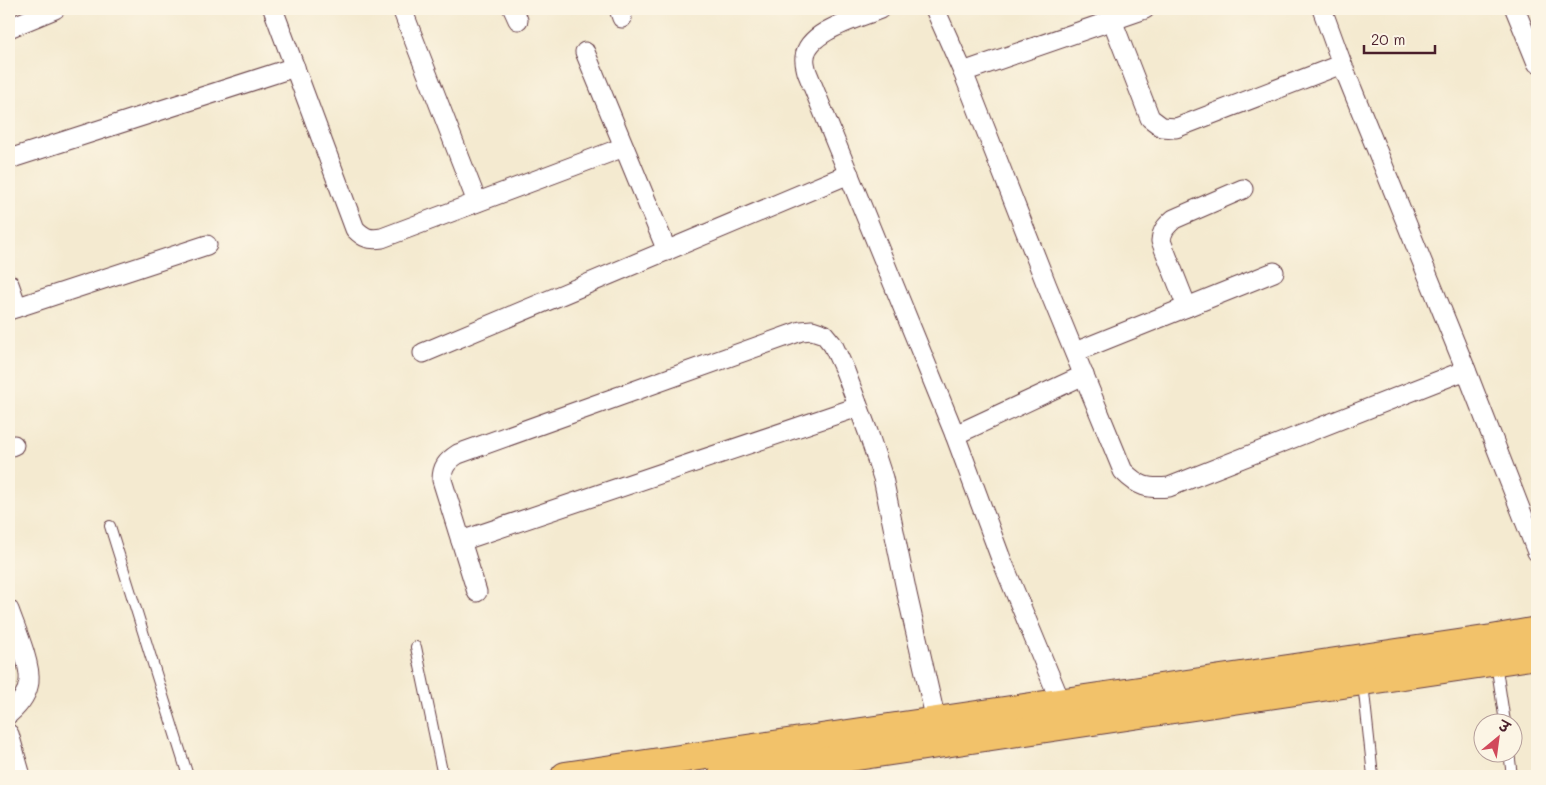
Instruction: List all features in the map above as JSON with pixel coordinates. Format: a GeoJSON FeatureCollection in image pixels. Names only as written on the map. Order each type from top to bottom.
{"type":"FeatureCollection","features":[{"type":"Feature","properties":{"kind":"main road"},"geometry":{"type":"LineString","coordinates":[[565,776],[1537,631]]}},
{"type":"Feature","properties":{"kind":"main road"},"geometry":{"type":"LineString","coordinates":[[722,776],[808,770],[1362,681],[1537,655]]}},
{"type":"Feature","properties":{"kind":"street"},"geometry":{"type":"LineString","coordinates":[[9,28],[55,9]]}},
{"type":"Feature","properties":{"kind":"street"},"geometry":{"type":"LineString","coordinates":[[273,9],[355,229],[362,237],[371,239],[382,238],[624,147]]}},
{"type":"Feature","properties":{"kind":"street"},"geometry":{"type":"LineString","coordinates":[[402,9],[477,202]]}},
{"type":"Feature","properties":{"kind":"street"},"geometry":{"type":"LineString","coordinates":[[880,9],[821,34],[809,44],[804,58],[807,72],[955,435],[1000,556],[1061,703]]}},
{"type":"Feature","properties":{"kind":"street"},"geometry":{"type":"LineString","coordinates":[[935,9],[963,72],[1123,471],[1134,482],[1150,489],[1169,487],[1466,370]]}},
{"type":"Feature","properties":{"kind":"street"},"geometry":{"type":"LineString","coordinates":[[963,72],[1145,9]]}},
{"type":"Feature","properties":{"kind":"street"},"geometry":{"type":"LineString","coordinates":[[1322,9],[1342,64],[1466,370],[1537,552]]}},
{"type":"Feature","properties":{"kind":"street"},"geometry":{"type":"LineString","coordinates":[[1515,9],[1537,63]]}},
{"type":"Feature","properties":{"kind":"street"},"geometry":{"type":"LineString","coordinates":[[1112,20],[1150,118],[1162,127],[1176,128],[1342,64]]}},
{"type":"Feature","properties":{"kind":"street"},"geometry":{"type":"LineString","coordinates":[[585,52],[667,251]]}},
{"type":"Feature","properties":{"kind":"street"},"geometry":{"type":"LineString","coordinates":[[9,159],[296,68]]}},
{"type":"Feature","properties":{"kind":"street"},"geometry":{"type":"LineString","coordinates":[[423,353],[849,174]]}},
{"type":"Feature","properties":{"kind":"street"},"geometry":{"type":"LineString","coordinates":[[1187,307],[1162,241],[1162,232],[1166,225],[1174,219],[1243,189]]}},
{"type":"Feature","properties":{"kind":"street"},"geometry":{"type":"LineString","coordinates":[[9,284],[13,309],[207,245]]}},
{"type":"Feature","properties":{"kind":"street"},"geometry":{"type":"LineString","coordinates":[[1074,352],[1274,272]]}},
{"type":"Feature","properties":{"kind":"street"},"geometry":{"type":"LineString","coordinates":[[477,592],[442,480],[442,470],[447,461],[458,454],[801,331],[812,330],[824,334],[833,345],[845,371],[883,478],[936,721]]}},
{"type":"Feature","properties":{"kind":"street"},"geometry":{"type":"LineString","coordinates":[[955,435],[1084,375]]}},
{"type":"Feature","properties":{"kind":"street"},"geometry":{"type":"LineString","coordinates":[[461,541],[858,407]]}},
{"type":"Feature","properties":{"kind":"street"},"geometry":{"type":"LineString","coordinates":[[9,610],[27,665],[29,681],[26,693],[17,707],[9,714]]}},
{"type":"Feature","properties":{"kind":"street"},"geometry":{"type":"LineString","coordinates":[[9,734],[21,776]]}},
{"type":"Feature","properties":{"kind":"lane"},"geometry":{"type":"LineString","coordinates":[[110,526],[188,776]]}},
{"type":"Feature","properties":{"kind":"lane"},"geometry":{"type":"LineString","coordinates":[[416,647],[443,776]]}},
{"type":"Feature","properties":{"kind":"lane"},"geometry":{"type":"LineString","coordinates":[[1496,662],[1503,712]]}},
{"type":"Feature","properties":{"kind":"lane"},"geometry":{"type":"LineString","coordinates":[[1362,681],[1373,776]]}},
{"type":"Feature","properties":{"kind":"lane"},"geometry":{"type":"LineString","coordinates":[[1510,762],[1512,776]]}}]}
